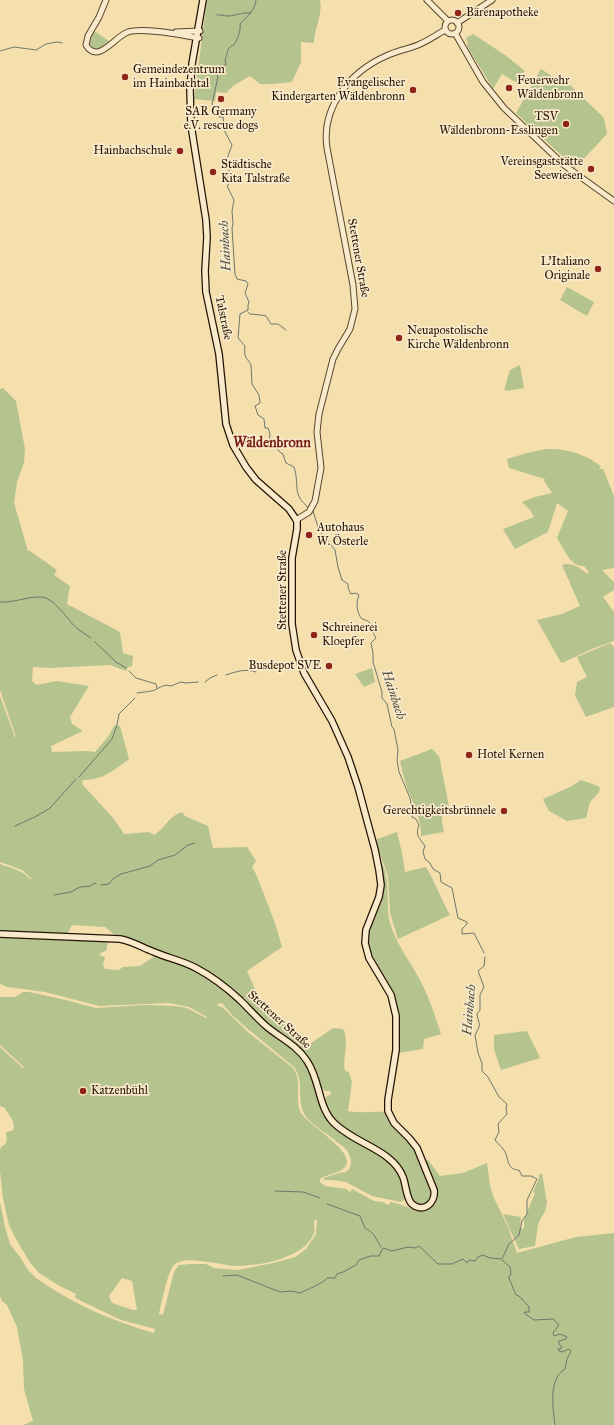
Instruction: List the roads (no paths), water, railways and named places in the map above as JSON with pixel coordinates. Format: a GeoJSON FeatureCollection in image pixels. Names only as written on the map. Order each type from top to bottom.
{"type":"FeatureCollection","features":[{"type":"Feature","properties":{"kind":"main road","name":"Talstraße"},"geometry":{"type":"LineString","coordinates":[[203,0],[192,71],[191,133],[206,230],[206,292],[218,349],[228,433],[236,451],[256,480],[289,509],[296,520]]}},
{"type":"Feature","properties":{"kind":"main road","name":"Stettener Straße"},"geometry":{"type":"LineString","coordinates":[[0,934],[120,939],[132,942],[189,965],[210,976],[235,995],[267,1026],[300,1052],[314,1074],[324,1107],[332,1120],[351,1136],[383,1153],[392,1160],[402,1175],[410,1201],[416,1206],[423,1207],[429,1205],[432,1201],[434,1190],[418,1151],[413,1142],[392,1120],[387,1106],[396,1050],[397,1030],[395,1008],[389,990],[368,956],[365,943],[366,930],[378,900],[380,888],[379,870],[358,786],[348,757],[330,717],[304,673],[296,650],[292,624],[292,558],[297,530],[296,520]]}},
{"type":"Feature","properties":{"kind":"street"},"geometry":{"type":"LineString","coordinates":[[106,0],[100,17],[87,39],[86,46],[91,51],[97,52],[103,50],[121,35],[132,31],[198,34]]}},
{"type":"Feature","properties":{"kind":"street"},"geometry":{"type":"LineString","coordinates":[[427,0],[448,21]]}},
{"type":"Feature","properties":{"kind":"street"},"geometry":{"type":"LineString","coordinates":[[457,23],[492,0]]}},
{"type":"Feature","properties":{"kind":"street"},"geometry":{"type":"LineString","coordinates":[[448,21],[453,20],[457,23],[459,28],[455,33]]}},
{"type":"Feature","properties":{"kind":"street"},"geometry":{"type":"LineString","coordinates":[[448,21],[445,25],[445,30],[448,33],[455,33]]}},
{"type":"Feature","properties":{"kind":"street","name":"Stettener Straße"},"geometry":{"type":"LineString","coordinates":[[296,520],[311,510],[316,495],[321,468],[317,432],[319,414],[333,359],[352,326],[355,305],[353,285],[327,148],[327,122],[338,96],[349,81],[363,70],[382,58],[413,47],[445,30]]}},
{"type":"Feature","properties":{"kind":"street"},"geometry":{"type":"LineString","coordinates":[[455,33],[486,86],[504,108],[560,161],[578,176],[614,201]]}},
{"type":"Feature","properties":{"kind":"waterway","name":"Hainbach"},"geometry":{"type":"LineString","coordinates":[[256,0],[253,10],[240,24],[240,31],[237,39],[234,45],[228,50],[225,59],[226,65],[220,66],[216,72],[218,77],[212,104],[219,117],[223,117],[225,132],[232,145],[225,164],[230,166],[227,175],[231,182],[227,186],[234,200],[232,211],[232,228],[235,274],[237,279],[246,281],[248,284],[245,293],[249,302],[248,310],[240,314],[238,338],[245,346],[245,355],[251,365],[252,384],[259,395],[260,403],[255,406],[258,415],[264,419],[265,428],[268,428],[270,434],[269,443],[283,454],[286,463],[294,467],[298,494],[303,503],[309,508]]}},
{"type":"Feature","properties":{"kind":"waterway"},"geometry":{"type":"LineString","coordinates":[[217,15],[230,16],[251,13]]}},
{"type":"Feature","properties":{"kind":"waterway"},"geometry":{"type":"LineString","coordinates":[[0,51],[14,47],[36,50],[46,44],[57,42],[62,43]]}},
{"type":"Feature","properties":{"kind":"waterway"},"geometry":{"type":"LineString","coordinates":[[248,312],[250,314],[266,316],[271,324],[278,324],[286,330]]}},
{"type":"Feature","properties":{"kind":"waterway","name":"Hainbach"},"geometry":{"type":"LineString","coordinates":[[313,511],[319,530],[335,550],[342,580],[348,584],[351,594],[356,593],[359,595],[357,601],[359,613],[362,619],[366,620],[370,624],[376,638],[371,643],[373,662],[382,692],[382,698],[387,704],[392,727],[394,729],[398,750],[397,760],[399,772],[410,798],[412,817],[416,819],[419,825],[417,832],[418,836],[425,846],[423,852],[425,859],[430,863],[433,869],[440,873],[441,882],[452,888],[458,918],[467,922],[462,929],[462,934],[474,933],[484,953]]}},
{"type":"Feature","properties":{"kind":"waterway"},"geometry":{"type":"LineString","coordinates":[[0,602],[10,602],[34,597],[45,598],[56,605],[74,626],[91,638]]}},
{"type":"Feature","properties":{"kind":"waterway"},"geometry":{"type":"LineString","coordinates":[[95,642],[116,662],[126,668]]}},
{"type":"Feature","properties":{"kind":"waterway"},"geometry":{"type":"LineString","coordinates":[[226,675],[244,670],[256,672]]}},
{"type":"Feature","properties":{"kind":"waterway"},"geometry":{"type":"LineString","coordinates":[[129,671],[136,678],[156,684],[157,688]]}},
{"type":"Feature","properties":{"kind":"waterway"},"geometry":{"type":"LineString","coordinates":[[205,682],[217,675]]}},
{"type":"Feature","properties":{"kind":"waterway"},"geometry":{"type":"LineString","coordinates":[[137,693],[148,692],[163,686],[171,686],[181,682],[198,682]]}},
{"type":"Feature","properties":{"kind":"waterway"},"geometry":{"type":"LineString","coordinates":[[79,777],[112,739],[119,714],[135,698]]}},
{"type":"Feature","properties":{"kind":"waterway"},"geometry":{"type":"LineString","coordinates":[[15,826],[50,808],[76,779]]}},
{"type":"Feature","properties":{"kind":"waterway"},"geometry":{"type":"LineString","coordinates":[[101,885],[109,884],[113,879],[121,874],[150,866],[158,860],[175,855],[188,845],[195,843]]}},
{"type":"Feature","properties":{"kind":"waterway"},"geometry":{"type":"LineString","coordinates":[[54,895],[71,892],[80,887],[91,886],[94,883],[96,884]]}},
{"type":"Feature","properties":{"kind":"waterway","name":"Hainbach"},"geometry":{"type":"LineString","coordinates":[[485,957],[484,966],[478,971],[484,987],[480,995],[480,1010],[477,1014],[479,1026],[475,1035],[478,1053],[482,1063],[482,1071],[488,1077],[499,1097],[507,1104],[507,1114],[498,1124],[499,1132],[495,1140],[506,1153],[508,1163],[512,1168],[519,1170],[522,1176],[531,1176],[537,1179],[527,1200],[527,1214],[522,1221],[519,1235],[509,1244],[502,1259]]}},
{"type":"Feature","properties":{"kind":"waterway"},"geometry":{"type":"LineString","coordinates":[[275,1191],[303,1192],[320,1198]]}},
{"type":"Feature","properties":{"kind":"waterway"},"geometry":{"type":"LineString","coordinates":[[327,1204],[360,1216],[365,1228],[373,1234],[381,1247]]}},
{"type":"Feature","properties":{"kind":"waterway"},"geometry":{"type":"LineString","coordinates":[[223,1276],[237,1275],[280,1292],[292,1291],[300,1293],[319,1284],[327,1278],[335,1278],[337,1274],[356,1265],[359,1260],[370,1256],[379,1256],[383,1248],[392,1251],[408,1247],[415,1248],[419,1246],[438,1264],[452,1264],[463,1259],[467,1263],[469,1260],[475,1261],[478,1257],[483,1255],[490,1258],[501,1259]]}},
{"type":"Feature","properties":{"kind":"waterway"},"geometry":{"type":"LineString","coordinates":[[502,1260],[510,1267],[511,1275],[509,1278],[516,1295],[519,1296],[529,1307],[529,1312],[524,1313],[534,1320],[553,1319],[559,1325],[553,1333],[554,1336],[560,1334],[567,1337],[566,1339],[559,1341],[559,1344],[562,1347],[558,1349],[559,1351],[562,1352],[569,1349],[571,1351],[567,1359],[565,1369],[556,1380],[554,1387],[553,1402],[555,1425]]}},
{"type":"Feature","properties":{"kind":"place","name":"Bärenapotheke"},"geometry":{"type":"Point","coordinates":[458,13]}},
{"type":"Feature","properties":{"kind":"place","name":"Gemeindezentrum im Hainbachtal"},"geometry":{"type":"Point","coordinates":[125,77]}},
{"type":"Feature","properties":{"kind":"place","name":"Feuerwehr Wäldenbronn"},"geometry":{"type":"Point","coordinates":[509,88]}},
{"type":"Feature","properties":{"kind":"place","name":"Evangelischer Kindergarten Wäldenbronn"},"geometry":{"type":"Point","coordinates":[413,90]}},
{"type":"Feature","properties":{"kind":"place","name":"SAR Germany e.V. rescue dogs"},"geometry":{"type":"Point","coordinates":[221,99]}},
{"type":"Feature","properties":{"kind":"place","name":"TSV Wäldenbronn-Esslingen"},"geometry":{"type":"Point","coordinates":[566,124]}},
{"type":"Feature","properties":{"kind":"place","name":"Hainbachschule"},"geometry":{"type":"Point","coordinates":[180,151]}},
{"type":"Feature","properties":{"kind":"place","name":"Vereinsgaststätte Seewiesen"},"geometry":{"type":"Point","coordinates":[591,169]}},
{"type":"Feature","properties":{"kind":"place","name":"Städtische Kita Talstraße"},"geometry":{"type":"Point","coordinates":[213,172]}},
{"type":"Feature","properties":{"kind":"place","name":"L'Italiano Originale"},"geometry":{"type":"Point","coordinates":[598,269]}},
{"type":"Feature","properties":{"kind":"place","name":"Neuapostolische Kirche Wäldenbronn"},"geometry":{"type":"Point","coordinates":[399,338]}},
{"type":"Feature","properties":{"kind":"place","name":"Autohaus W. Österle"},"geometry":{"type":"Point","coordinates":[309,535]}},
{"type":"Feature","properties":{"kind":"place","name":"Schreinerei Kloepfer"},"geometry":{"type":"Point","coordinates":[314,635]}},
{"type":"Feature","properties":{"kind":"place","name":"Busdepot SVE"},"geometry":{"type":"Point","coordinates":[329,666]}},
{"type":"Feature","properties":{"kind":"place","name":"Hotel Kernen"},"geometry":{"type":"Point","coordinates":[469,755]}},
{"type":"Feature","properties":{"kind":"place","name":"Gerechtigkeitsbrünnele"},"geometry":{"type":"Point","coordinates":[504,811]}},
{"type":"Feature","properties":{"kind":"place","name":"Katzenbühl"},"geometry":{"type":"Point","coordinates":[83,1091]}},
{"type":"Feature","properties":{"kind":"district","name":"Wäldenbronn"},"geometry":{"type":"Point","coordinates":[272,444]}}]}
